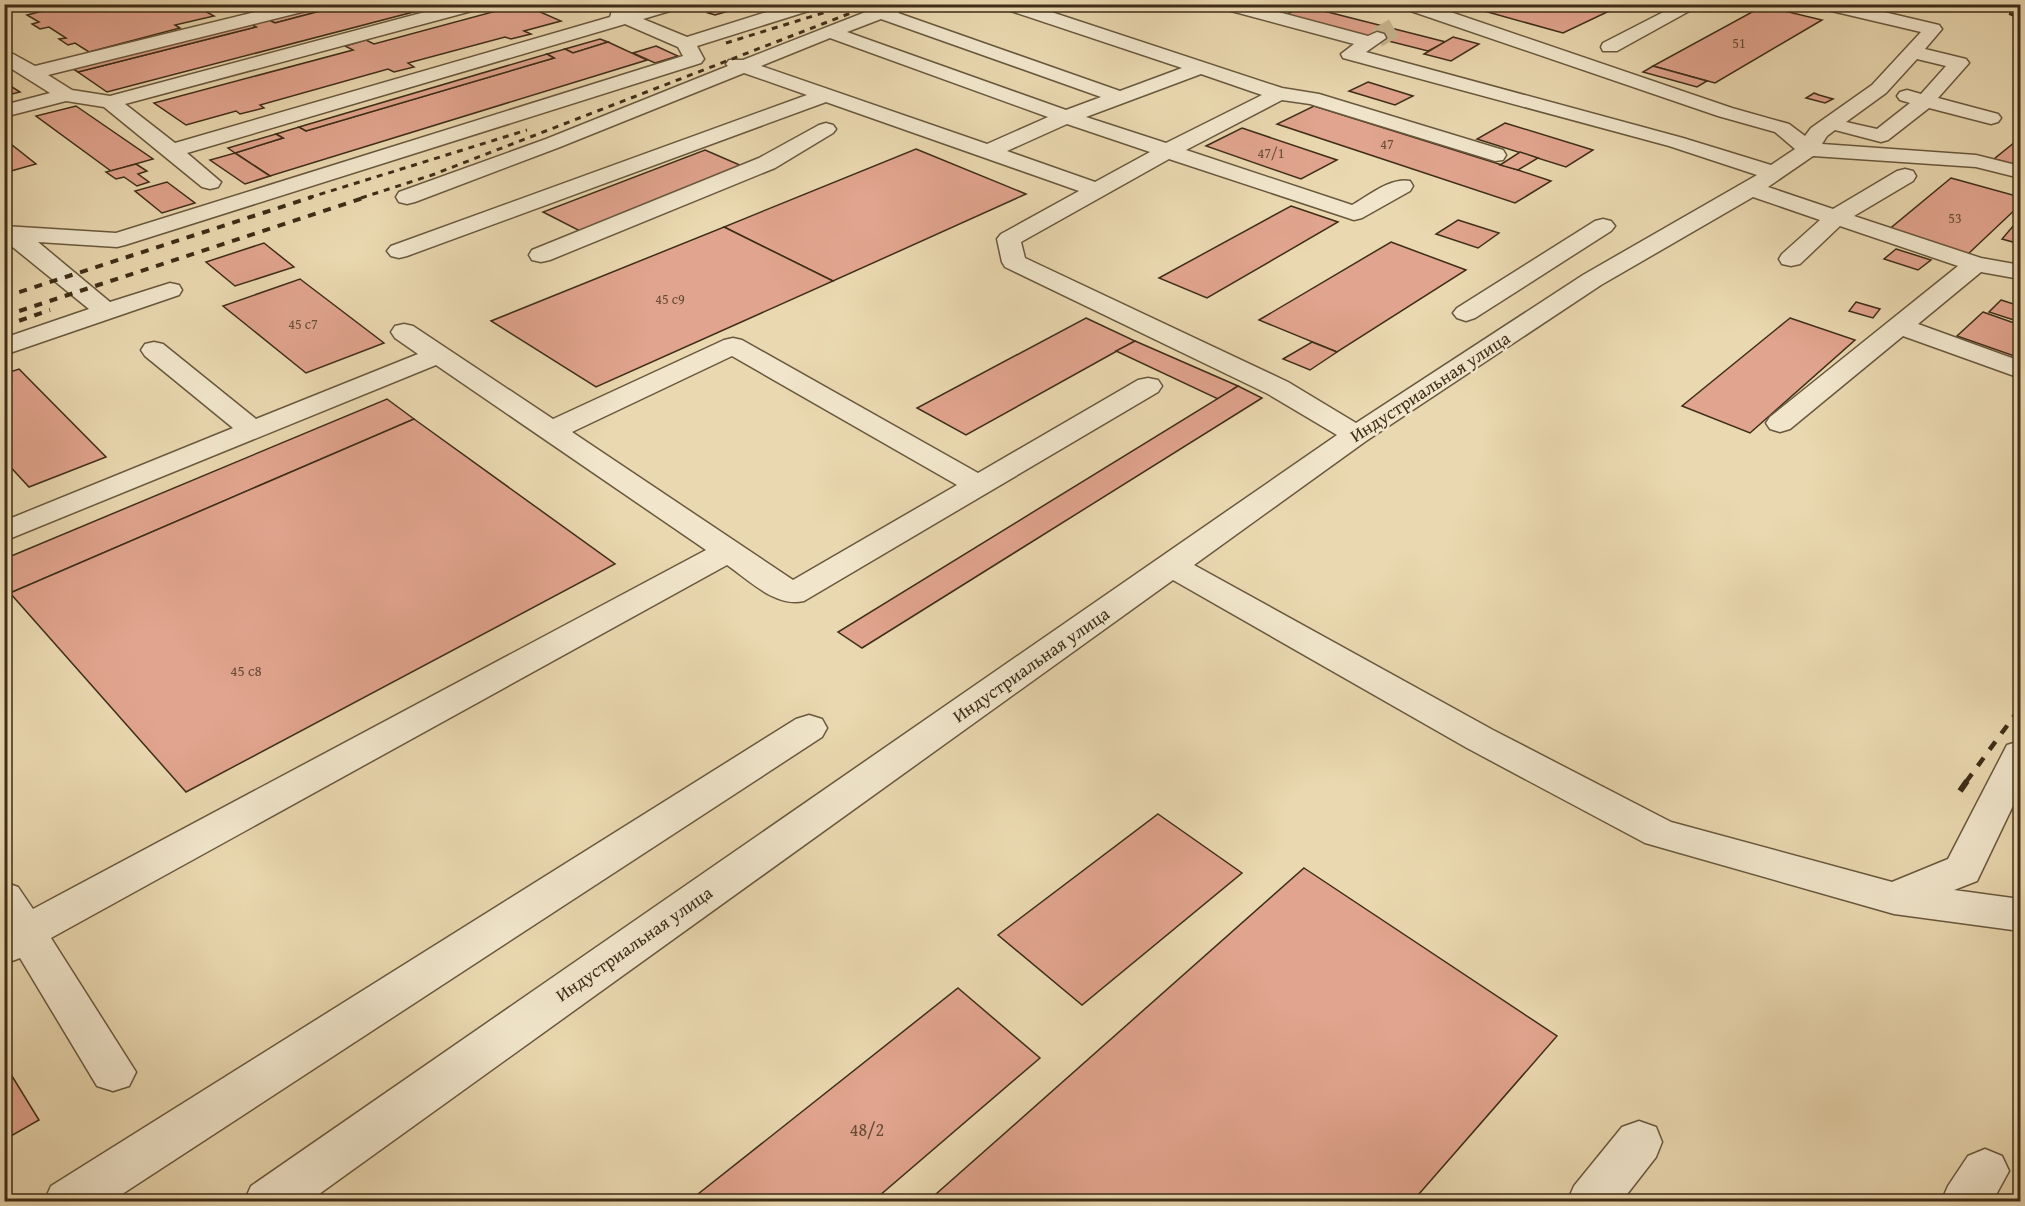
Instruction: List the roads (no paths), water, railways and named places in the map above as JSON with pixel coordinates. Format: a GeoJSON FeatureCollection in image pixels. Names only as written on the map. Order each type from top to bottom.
{"type":"FeatureCollection","features":[{"type":"Feature","properties":{"kind":"street"},"geometry":{"type":"LineString","coordinates":[[32,73],[281,8],[312,4]]}},
{"type":"Feature","properties":{"kind":"street"},"geometry":{"type":"LineString","coordinates":[[4,111],[66,95],[110,102],[477,4]]}},
{"type":"Feature","properties":{"kind":"street"},"geometry":{"type":"LineString","coordinates":[[171,151],[674,4]]}},
{"type":"Feature","properties":{"kind":"street"},"geometry":{"type":"LineString","coordinates":[[8,233],[117,240],[690,51],[812,4]]}},
{"type":"Feature","properties":{"kind":"street"},"geometry":{"type":"LineString","coordinates":[[407,197],[553,143],[904,4]]}},
{"type":"Feature","properties":{"kind":"street"},"geometry":{"type":"LineString","coordinates":[[1008,4],[1279,94],[1312,98],[1495,155]]}},
{"type":"Feature","properties":{"kind":"street"},"geometry":{"type":"LineString","coordinates":[[1226,4],[1374,40],[1350,54],[1676,142],[1838,216],[1883,234],[1976,264],[2020,272]]}},
{"type":"Feature","properties":{"kind":"street"},"geometry":{"type":"LineString","coordinates":[[1610,47],[1694,4]]}},
{"type":"Feature","properties":{"kind":"street","name":"Индустриальная улица"},"geometry":{"type":"LineString","coordinates":[[268,1202],[1356,435],[1592,280],[1762,181],[1809,149],[1818,132],[1879,89],[1933,29],[1825,4]]}},
{"type":"Feature","properties":{"kind":"street"},"geometry":{"type":"LineString","coordinates":[[601,8],[626,18],[690,51],[745,66],[1097,190]]}},
{"type":"Feature","properties":{"kind":"street"},"geometry":{"type":"LineString","coordinates":[[882,13],[1119,97]]}},
{"type":"Feature","properties":{"kind":"street"},"geometry":{"type":"LineString","coordinates":[[1408,14],[1441,15],[1725,112],[1782,128],[1809,149],[1976,161],[2020,172]]}},
{"type":"Feature","properties":{"kind":"street"},"geometry":{"type":"LineString","coordinates":[[830,32],[1066,117],[1354,213],[1402,186]]}},
{"type":"Feature","properties":{"kind":"street"},"geometry":{"type":"LineString","coordinates":[[1831,124],[1881,136],[1925,101],[1959,63],[1914,52]]}},
{"type":"Feature","properties":{"kind":"street"},"geometry":{"type":"LineString","coordinates":[[4,55],[66,95]]}},
{"type":"Feature","properties":{"kind":"street"},"geometry":{"type":"LineString","coordinates":[[988,152],[1066,117],[1200,68]]}},
{"type":"Feature","properties":{"kind":"street"},"geometry":{"type":"LineString","coordinates":[[1879,89],[1991,118]]}},
{"type":"Feature","properties":{"kind":"street"},"geometry":{"type":"LineString","coordinates":[[1279,94],[1169,150],[1009,239],[1014,262],[1278,388],[1356,435]]}},
{"type":"Feature","properties":{"kind":"street"},"geometry":{"type":"LineString","coordinates":[[399,251],[827,95]]}},
{"type":"Feature","properties":{"kind":"street"},"geometry":{"type":"LineString","coordinates":[[110,102],[210,182]]}},
{"type":"Feature","properties":{"kind":"street"},"geometry":{"type":"LineString","coordinates":[[541,255],[767,163],[826,129]]}},
{"type":"Feature","properties":{"kind":"street"},"geometry":{"type":"LineString","coordinates":[[711,137],[767,163]]}},
{"type":"Feature","properties":{"kind":"street"},"geometry":{"type":"LineString","coordinates":[[1791,259],[1838,216],[1905,176]]}},
{"type":"Feature","properties":{"kind":"street"},"geometry":{"type":"LineString","coordinates":[[1466,313],[1603,226]]}},
{"type":"Feature","properties":{"kind":"street"},"geometry":{"type":"LineString","coordinates":[[8,233],[107,312]]}},
{"type":"Feature","properties":{"kind":"street"},"geometry":{"type":"LineString","coordinates":[[1780,423],[1976,264]]}},
{"type":"Feature","properties":{"kind":"street"},"geometry":{"type":"LineString","coordinates":[[4,347],[170,290]]}},
{"type":"Feature","properties":{"kind":"street"},"geometry":{"type":"LineString","coordinates":[[1899,326],[2020,370]]}},
{"type":"Feature","properties":{"kind":"street"},"geometry":{"type":"LineString","coordinates":[[404,332],[792,594],[1148,386]]}},
{"type":"Feature","properties":{"kind":"street"},"geometry":{"type":"LineString","coordinates":[[551,431],[733,346],[978,485]]}},
{"type":"Feature","properties":{"kind":"street"},"geometry":{"type":"LineString","coordinates":[[154,350],[252,430]]}},
{"type":"Feature","properties":{"kind":"street"},"geometry":{"type":"LineString","coordinates":[[7,528],[438,355]]}},
{"type":"Feature","properties":{"kind":"street"},"geometry":{"type":"LineString","coordinates":[[113,1072],[12,926],[728,551]]}},
{"type":"Feature","properties":{"kind":"street"},"geometry":{"type":"LineString","coordinates":[[1172,566],[1480,739],[1659,833],[1894,898],[2020,915]]}},
{"type":"Feature","properties":{"kind":"street"},"geometry":{"type":"LineString","coordinates":[[68,1202],[809,728]]}},
{"type":"Feature","properties":{"kind":"street"},"geometry":{"type":"LineString","coordinates":[[1894,898],[1963,870],[2020,754]]}},
{"type":"Feature","properties":{"kind":"street"},"geometry":{"type":"LineString","coordinates":[[1591,1202],[1638,1142]]}},
{"type":"Feature","properties":{"kind":"tunnel"},"geometry":{"type":"LineString","coordinates":[[1377,38],[1394,28]]}},
{"type":"Feature","properties":{"kind":"railway"},"geometry":{"type":"LineString","coordinates":[[726,43],[852,4]]}},
{"type":"Feature","properties":{"kind":"railway"},"geometry":{"type":"LineString","coordinates":[[361,198],[432,175],[874,4]]}},
{"type":"Feature","properties":{"kind":"railway"},"geometry":{"type":"LineString","coordinates":[[1987,4],[2020,18]]}},
{"type":"Feature","properties":{"kind":"railway"},"geometry":{"type":"LineString","coordinates":[[308,198],[527,130]]}},
{"type":"Feature","properties":{"kind":"railway"},"geometry":{"type":"LineString","coordinates":[[4,297],[312,197]]}},
{"type":"Feature","properties":{"kind":"railway"},"geometry":{"type":"LineString","coordinates":[[4,316],[366,197]]}},
{"type":"Feature","properties":{"kind":"railway"},"geometry":{"type":"LineString","coordinates":[[4,326],[50,310]]}},
{"type":"Feature","properties":{"kind":"railway"},"geometry":{"type":"LineString","coordinates":[[1966,782],[2020,708]]}},
{"type":"Feature","properties":{"kind":"railway"},"geometry":{"type":"LineString","coordinates":[[1960,791],[1967,781]]}}]}
